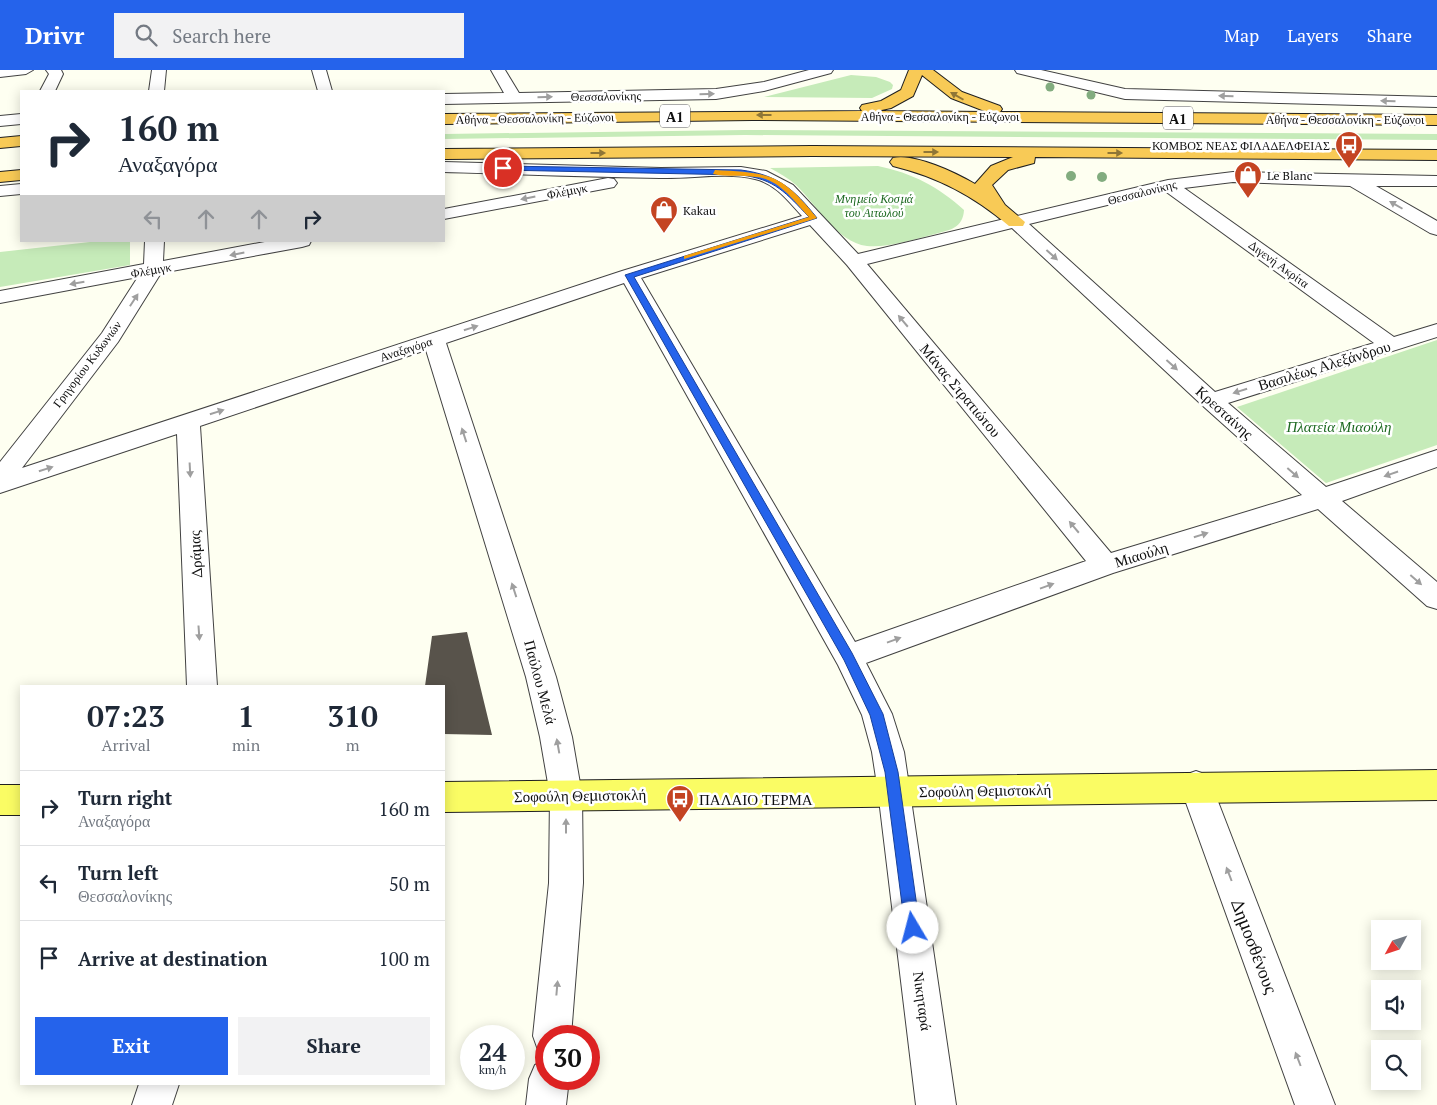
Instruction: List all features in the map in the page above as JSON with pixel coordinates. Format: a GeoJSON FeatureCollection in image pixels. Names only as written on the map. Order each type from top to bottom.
{"type":"FeatureCollection","features":[{"type":"Feature","properties":{"kind":"highway"},"geometry":{"type":"LineString","coordinates":[[812,116],[865,109],[899,100],[908,94],[916,70]]}},
{"type":"Feature","properties":{"kind":"highway"},"geometry":{"type":"LineString","coordinates":[[925,70],[944,89],[971,103],[992,109],[1055,117]]}},
{"type":"Feature","properties":{"kind":"highway","name":"Αθήνα - Θεσσαλονίκη - Εύζωνοι"},"geometry":{"type":"LineString","coordinates":[[445,119],[812,116],[1437,120]]}},
{"type":"Feature","properties":{"kind":"highway"},"geometry":{"type":"LineString","coordinates":[[0,143],[20,140]]}},
{"type":"Feature","properties":{"kind":"highway"},"geometry":{"type":"LineString","coordinates":[[812,151],[915,164],[950,178],[998,207],[1016,222]]}},
{"type":"Feature","properties":{"kind":"highway"},"geometry":{"type":"LineString","coordinates":[[445,154],[812,151],[1437,155]]}},
{"type":"Feature","properties":{"kind":"highway"},"geometry":{"type":"LineString","coordinates":[[998,207],[983,185],[988,176],[1001,166],[1066,153]]}},
{"type":"Feature","properties":{"kind":"highway"},"geometry":{"type":"LineString","coordinates":[[0,177],[20,175]]}},
{"type":"Feature","properties":{"kind":"main road","name":"Σοφούλη Θεμιστοκλή"},"geometry":{"type":"LineString","coordinates":[[445,797],[1196,786],[1437,785]]}},
{"type":"Feature","properties":{"kind":"main road"},"geometry":{"type":"LineString","coordinates":[[0,800],[20,800]]}},
{"type":"Feature","properties":{"kind":"street"},"geometry":{"type":"LineString","coordinates":[[0,73],[26,70]]}},
{"type":"Feature","properties":{"kind":"street"},"geometry":{"type":"LineString","coordinates":[[48,90],[56,74],[53,70]]}},
{"type":"Feature","properties":{"kind":"street"},"geometry":{"type":"LineString","coordinates":[[157,90],[158,70]]}},
{"type":"Feature","properties":{"kind":"street"},"geometry":{"type":"LineString","coordinates":[[319,70],[325,90]]}},
{"type":"Feature","properties":{"kind":"street"},"geometry":{"type":"LineString","coordinates":[[498,70],[514,97]]}},
{"type":"Feature","properties":{"kind":"street","name":"Θεσσαλονίκης"},"geometry":{"type":"LineString","coordinates":[[445,99],[716,94],[764,86],[826,70]]}},
{"type":"Feature","properties":{"kind":"street"},"geometry":{"type":"LineString","coordinates":[[1022,70],[1125,94],[1437,102]]}},
{"type":"Feature","properties":{"kind":"street"},"geometry":{"type":"LineString","coordinates":[[747,76],[764,86]]}},
{"type":"Feature","properties":{"kind":"street"},"geometry":{"type":"LineString","coordinates":[[0,121],[20,119]]}},
{"type":"Feature","properties":{"kind":"street"},"geometry":{"type":"LineString","coordinates":[[445,167],[662,173],[741,172],[760,175],[777,182],[787,189],[814,218]]}},
{"type":"Feature","properties":{"kind":"street","name":"Φλέμιγκ"},"geometry":{"type":"LineString","coordinates":[[445,214],[662,173]]}},
{"type":"Feature","properties":{"kind":"street","name":"Θεσσαλονίκης"},"geometry":{"type":"LineString","coordinates":[[854,261],[1168,184],[1233,177],[1355,181],[1437,181]]}},
{"type":"Feature","properties":{"kind":"street"},"geometry":{"type":"LineString","coordinates":[[1355,181],[1437,229]]}},
{"type":"Feature","properties":{"kind":"street","name":"Διγενή Ακρίτα"},"geometry":{"type":"LineString","coordinates":[[1168,184],[1390,344]]}},
{"type":"Feature","properties":{"kind":"street"},"geometry":{"type":"LineString","coordinates":[[0,191],[20,189]]}},
{"type":"Feature","properties":{"kind":"street","name":"Μάνας Στρατιώτου"},"geometry":{"type":"LineString","coordinates":[[814,218],[854,261],[1105,565]]}},
{"type":"Feature","properties":{"kind":"street","name":"Αναξαγόρα"},"geometry":{"type":"LineString","coordinates":[[0,484],[629,275],[814,218]]}},
{"type":"Feature","properties":{"kind":"street","name":"Κρεσταίνης"},"geometry":{"type":"LineString","coordinates":[[1016,222],[1211,401],[1437,598]]}},
{"type":"Feature","properties":{"kind":"street"},"geometry":{"type":"LineString","coordinates":[[154,270],[155,242]]}},
{"type":"Feature","properties":{"kind":"street","name":"Φλέμιγκ"},"geometry":{"type":"LineString","coordinates":[[0,297],[154,270],[297,242]]}},
{"type":"Feature","properties":{"kind":"street","name":"Γρηγορίου Κυδωνιών"},"geometry":{"type":"LineString","coordinates":[[0,478],[110,337],[154,270]]}},
{"type":"Feature","properties":{"kind":"street","name":"Νικηταρά"},"geometry":{"type":"LineString","coordinates":[[629,275],[848,657],[877,714],[888,752],[894,791],[936,1105]]}},
{"type":"Feature","properties":{"kind":"street","name":"Βασιλέως Αλεξάνδρου"},"geometry":{"type":"LineString","coordinates":[[1211,401],[1437,330]]}},
{"type":"Feature","properties":{"kind":"street","name":"Παύλου Μελά"},"geometry":{"type":"LineString","coordinates":[[434,340],[541,677],[556,737],[566,794],[566,882],[553,1025]]}},
{"type":"Feature","properties":{"kind":"street","name":"Δράμας"},"geometry":{"type":"LineString","coordinates":[[188,422],[202,685]]}},
{"type":"Feature","properties":{"kind":"street","name":"Μιαούλη"},"geometry":{"type":"LineString","coordinates":[[848,657],[1105,565],[1322,498],[1437,458]]}},
{"type":"Feature","properties":{"kind":"street","name":"Δημοσθένους"},"geometry":{"type":"LineString","coordinates":[[1196,786],[1315,1105]]}},
{"type":"Feature","properties":{"kind":"street"},"geometry":{"type":"LineString","coordinates":[[152,1105],[159,1085]]}},
{"type":"Feature","properties":{"kind":"street"},"geometry":{"type":"LineString","coordinates":[[546,1105],[548,1090]]}},
{"type":"Feature","properties":{"kind":"green space"},"geometry":{"type":"Polygon","coordinates":[[[851,75],[876,77],[890,82],[893,85],[892,89],[872,98],[764,97],[851,75]]]}},
{"type":"Feature","properties":{"kind":"green space"},"geometry":{"type":"Polygon","coordinates":[[[745,130],[1437,134],[1437,140],[745,135],[445,139],[445,134],[745,130]]]}},
{"type":"Feature","properties":{"kind":"green space","name":"Μνημείο Κοσμά του Αιτωλού"},"geometry":{"type":"Polygon","coordinates":[[[878,166],[914,177],[945,194],[964,210],[961,221],[951,229],[902,243],[867,246],[856,243],[836,230],[796,185],[770,168],[878,166]]]}},
{"type":"Feature","properties":{"kind":"green space"},"geometry":{"type":"Polygon","coordinates":[[[90,242],[130,242],[130,265],[0,287],[0,252],[90,242]]]}},
{"type":"Feature","properties":{"kind":"green space","name":"Πλατεία Μιαούλη"},"geometry":{"type":"Polygon","coordinates":[[[1437,340],[1437,445],[1326,483],[1237,407],[1437,340]]]}},
{"type":"Feature","properties":{"kind":"building"},"geometry":{"type":"Polygon","coordinates":[[[467,632],[492,735],[445,734],[445,685],[425,685],[432,636],[467,632]]]}},
{"type":"Feature","properties":{"kind":"slow traffic"},"geometry":{"type":"LineString","coordinates":[[686,257],[814,218],[787,189],[777,182],[760,175],[741,172],[715,173]]}},
{"type":"Feature","properties":{"kind":"place","name":"ΚΟΜΒΟΣ ΝΕΑΣ ΦΙΛΑΔΕΛΦΕΙΑΣ"},"geometry":{"type":"Point","coordinates":[1349,169]}},
{"type":"Feature","properties":{"kind":"place","name":"Le Blanc"},"geometry":{"type":"Point","coordinates":[1248,199]}},
{"type":"Feature","properties":{"kind":"place","name":"Kakau"},"geometry":{"type":"Point","coordinates":[664,234]}},
{"type":"Feature","properties":{"kind":"place","name":"ΠΑΛΑΙΟ ΤΕΡΜΑ"},"geometry":{"type":"Point","coordinates":[680,823]}},
{"type":"Feature","properties":{"kind":"route"},"geometry":{"type":"LineString","coordinates":[[503,168],[662,173],[741,172],[760,175],[777,182],[787,189],[814,218],[629,275],[848,657],[877,714],[888,752],[913,928]]}}]}
